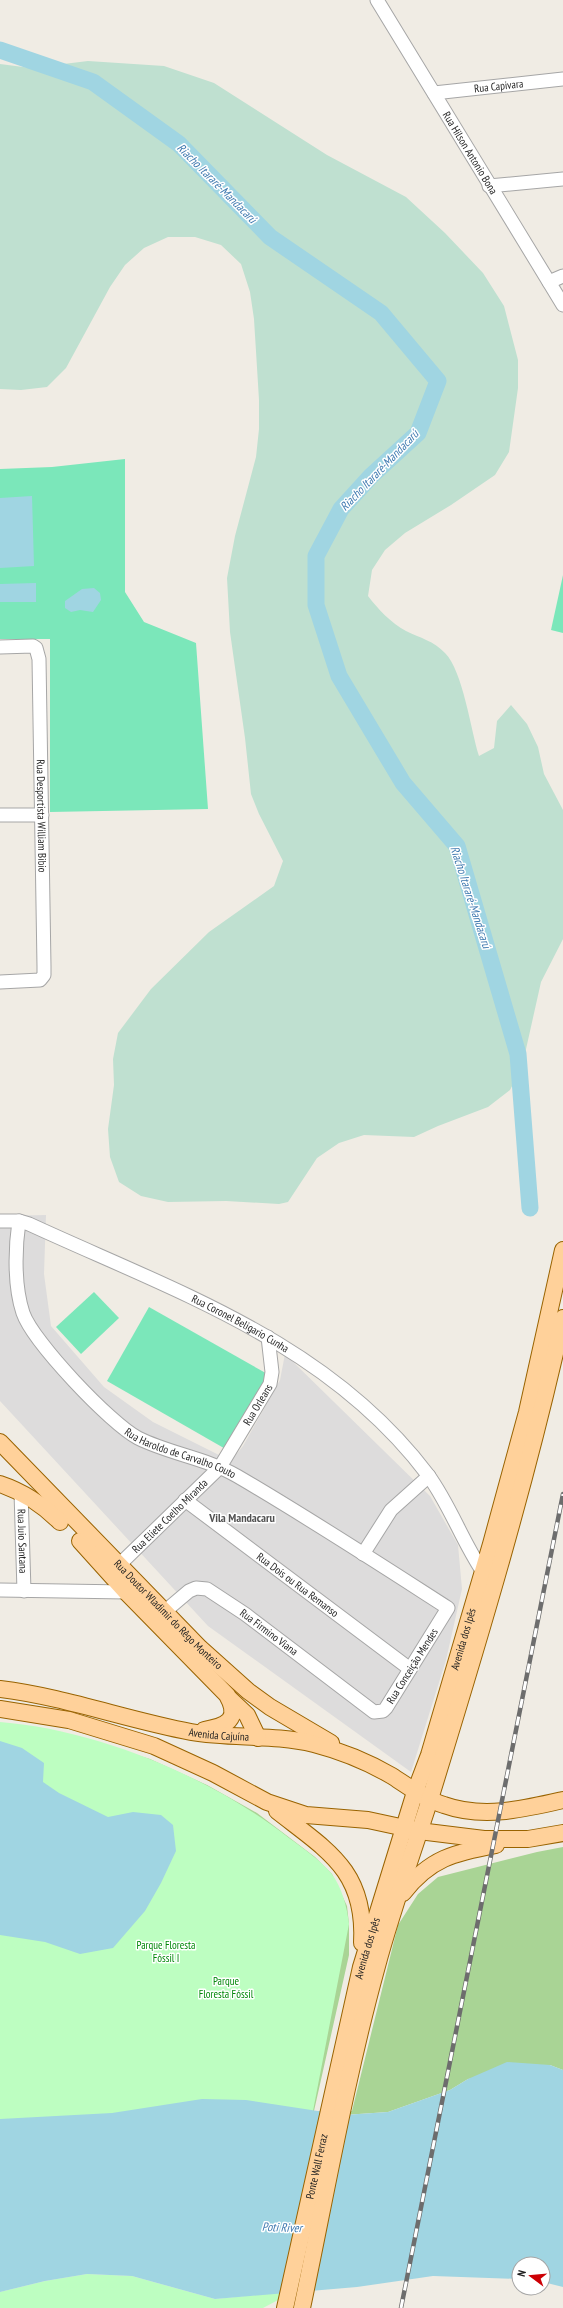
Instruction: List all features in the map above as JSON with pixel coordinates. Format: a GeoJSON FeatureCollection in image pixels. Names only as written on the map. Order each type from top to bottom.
{"type":"FeatureCollection","features":[{"type":"Feature","properties":{"kind":"main road","name":"Avenida dos Ipês"},"geometry":{"type":"LineString","coordinates":[[354,2026],[361,1967],[415,1792],[429,1756],[483,1572],[526,1412],[563,1250]]}},
{"type":"Feature","properties":{"kind":"main road","name":"Avenida dos Ipês"},"geometry":{"type":"LineString","coordinates":[[354,2026],[430,1799],[527,1470],[563,1318]]}},
{"type":"Feature","properties":{"kind":"main road","name":"Rua Doutor Wladimir do Rêgo Monteiro"},"geometry":{"type":"LineString","coordinates":[[0,1442],[118,1566],[166,1621],[248,1691],[270,1707],[358,1759]]}},
{"type":"Feature","properties":{"kind":"main road"},"geometry":{"type":"LineString","coordinates":[[0,1484],[21,1492],[46,1508],[126,1592],[166,1621],[230,1699],[247,1715],[258,1738]]}},
{"type":"Feature","properties":{"kind":"main road","name":"Avenida Cajuína"},"geometry":{"type":"LineString","coordinates":[[0,1689],[62,1699],[190,1732],[312,1743],[358,1759],[391,1776],[415,1792],[461,1810],[486,1812],[516,1810],[563,1800]]}},
{"type":"Feature","properties":{"kind":"main road"},"geometry":{"type":"LineString","coordinates":[[190,1732],[217,1728],[226,1724],[233,1714],[230,1699]]}},
{"type":"Feature","properties":{"kind":"main road"},"geometry":{"type":"LineString","coordinates":[[0,1709],[69,1720],[154,1746],[214,1773],[267,1802],[306,1815],[368,1820],[419,1832],[484,1839],[528,1839]]}},
{"type":"Feature","properties":{"kind":"main road"},"geometry":{"type":"LineString","coordinates":[[415,1792],[419,1832]]}},
{"type":"Feature","properties":{"kind":"main road"},"geometry":{"type":"LineString","coordinates":[[267,1802],[322,1847],[351,1879],[358,1895],[363,1916],[361,1967]]}},
{"type":"Feature","properties":{"kind":"main road"},"geometry":{"type":"LineString","coordinates":[[396,1902],[415,1878],[432,1864],[446,1856],[563,1833]]}},
{"type":"Feature","properties":{"kind":"main road","name":"Ponte Wall Ferraz"},"geometry":{"type":"LineString","coordinates":[[285,2308],[354,2026]]}},
{"type":"Feature","properties":{"kind":"main road","name":"Ponte Wall Ferraz"},"geometry":{"type":"LineString","coordinates":[[302,2308],[354,2026]]}},
{"type":"Feature","properties":{"kind":"street","name":"Rua Hilson Antonio Bona"},"geometry":{"type":"LineString","coordinates":[[377,0],[489,186],[563,305]]}},
{"type":"Feature","properties":{"kind":"street","name":"Rua Capivara"},"geometry":{"type":"LineString","coordinates":[[434,93],[563,79]]}},
{"type":"Feature","properties":{"kind":"street"},"geometry":{"type":"LineString","coordinates":[[489,186],[563,179]]}},
{"type":"Feature","properties":{"kind":"street"},"geometry":{"type":"LineString","coordinates":[[549,282],[563,276]]}},
{"type":"Feature","properties":{"kind":"street","name":"Rua Desportista William Bibio"},"geometry":{"type":"LineString","coordinates":[[0,647],[33,646],[36,648],[39,659],[44,975],[40,980],[0,982]]}},
{"type":"Feature","properties":{"kind":"street"},"geometry":{"type":"LineString","coordinates":[[0,815],[42,814]]}},
{"type":"Feature","properties":{"kind":"street"},"geometry":{"type":"LineString","coordinates":[[0,1221],[19,1221]]}},
{"type":"Feature","properties":{"kind":"street","name":"Rua Coronel Beligario Cunha"},"geometry":{"type":"LineString","coordinates":[[19,1221],[128,1268],[268,1337],[307,1360],[356,1398],[403,1446],[429,1476],[483,1572]]}},
{"type":"Feature","properties":{"kind":"street","name":"Rua Haroldo de Carvalho Couto"},"geometry":{"type":"LineString","coordinates":[[19,1221],[17,1234],[18,1291],[23,1311],[35,1334],[100,1408],[126,1430],[170,1451],[220,1467],[309,1519],[448,1608]]}},
{"type":"Feature","properties":{"kind":"street","name":"Rua Orleans"},"geometry":{"type":"LineString","coordinates":[[220,1467],[270,1384],[272,1372],[268,1337]]}},
{"type":"Feature","properties":{"kind":"street","name":"Rua Eliete Coelho Miranda"},"geometry":{"type":"LineString","coordinates":[[118,1566],[220,1467]]}},
{"type":"Feature","properties":{"kind":"street"},"geometry":{"type":"LineString","coordinates":[[363,1554],[391,1510],[429,1476]]}},
{"type":"Feature","properties":{"kind":"street","name":"Rua Juio Santana"},"geometry":{"type":"LineString","coordinates":[[21,1492],[24,1591]]}},
{"type":"Feature","properties":{"kind":"street","name":"Rua Dois ou Rua Remanso"},"geometry":{"type":"LineString","coordinates":[[185,1500],[410,1669]]}},
{"type":"Feature","properties":{"kind":"street","name":"Rua Firmino Viana"},"geometry":{"type":"LineString","coordinates":[[166,1621],[188,1591],[196,1588],[207,1589],[245,1614],[370,1711]]}},
{"type":"Feature","properties":{"kind":"street"},"geometry":{"type":"LineString","coordinates":[[0,1590],[126,1592]]}},
{"type":"Feature","properties":{"kind":"street","name":"Rua Conceição Mendes"},"geometry":{"type":"LineString","coordinates":[[370,1711],[378,1712],[386,1708],[448,1608]]}},
{"type":"Feature","properties":{"kind":"shaded area"},"geometry":{"type":"Polygon","coordinates":[[[46,1215],[44,1274],[51,1326],[104,1387],[153,1422],[231,1461],[243,1446],[280,1380],[285,1354],[430,1496],[458,1545],[462,1589],[446,1660],[411,1772],[208,1626],[0,1401],[0,1216],[46,1215]]]}},
{"type":"Feature","properties":{"kind":"green space"},"geometry":{"type":"Polygon","coordinates":[[[88,61],[164,66],[214,83],[327,155],[406,197],[445,233],[483,273],[504,306],[518,360],[518,388],[509,452],[495,475],[451,505],[405,533],[385,550],[372,570],[368,596],[380,611],[395,624],[406,631],[436,645],[445,653],[457,673],[462,687],[479,756],[494,748],[497,721],[511,705],[527,724],[538,747],[544,774],[563,810],[563,939],[541,982],[522,1067],[510,1090],[488,1107],[414,1137],[364,1135],[339,1143],[317,1158],[288,1202],[279,1204],[226,1201],[168,1202],[141,1196],[119,1182],[110,1157],[108,1129],[114,1085],[113,1059],[118,1033],[151,989],[209,932],[274,886],[283,861],[259,814],[251,794],[245,738],[230,632],[227,578],[235,536],[256,457],[259,429],[259,400],[254,319],[250,292],[241,264],[221,245],[195,237],[168,237],[144,248],[125,265],[110,287],[66,368],[47,387],[21,390],[0,389],[0,64],[31,68],[88,61]]]}},
{"type":"Feature","properties":{"kind":"green space"},"geometry":{"type":"Polygon","coordinates":[[[125,459],[125,592],[144,622],[196,643],[208,809],[50,812],[50,639],[0,639],[0,469],[52,467],[125,459]]]}},
{"type":"Feature","properties":{"kind":"green space"},"geometry":{"type":"Polygon","coordinates":[[[563,575],[563,633],[551,630],[563,575]]]}},
{"type":"Feature","properties":{"kind":"green space"},"geometry":{"type":"Polygon","coordinates":[[[94,1292],[119,1318],[81,1354],[56,1327],[94,1292]]]}},
{"type":"Feature","properties":{"kind":"green space"},"geometry":{"type":"Polygon","coordinates":[[[149,1307],[271,1376],[229,1451],[107,1381],[149,1307]]]}},
{"type":"Feature","properties":{"kind":"green space","name":"Parque Floresta Fóssil I"},"geometry":{"type":"Polygon","coordinates":[[[0,1722],[38,1727],[76,1735],[114,1746],[152,1760],[225,1795],[258,1816],[311,1854],[331,1873],[338,1884],[343,1897],[349,1924],[313,2111],[0,2122],[0,1722]]]}},
{"type":"Feature","properties":{"kind":"green space","name":"Parque Floresta Fóssil I"},"geometry":{"type":"Polygon","coordinates":[[[66,1734],[150,1759],[207,1785],[257,1813],[315,1857],[332,1874],[347,1906],[349,1924],[349,1955],[314,2111],[352,2111],[398,1925],[418,1894],[438,1877],[537,1852],[563,1847],[563,2070],[550,2065],[468,2079],[450,2090],[388,2112],[344,2115],[313,2111],[0,1935],[66,1734]]]}},
{"type":"Feature","properties":{"kind":"green space"},"geometry":{"type":"Polygon","coordinates":[[[87,2274],[132,2276],[215,2299],[295,2291],[263,2308],[0,2308],[0,2292],[45,2281],[87,2274]]]}},
{"type":"Feature","properties":{"kind":"water"},"geometry":{"type":"Polygon","coordinates":[[[32,496],[34,566],[0,568],[0,498],[32,496]]]}},
{"type":"Feature","properties":{"kind":"water"},"geometry":{"type":"Polygon","coordinates":[[[36,583],[36,602],[0,602],[0,584],[36,583]]]}},
{"type":"Feature","properties":{"kind":"water"},"geometry":{"type":"Polygon","coordinates":[[[94,588],[100,593],[101,600],[93,612],[80,610],[71,612],[65,608],[65,601],[82,589],[94,588]]]}},
{"type":"Feature","properties":{"kind":"water"},"geometry":{"type":"Polygon","coordinates":[[[0,1741],[22,1748],[44,1763],[43,1782],[59,1793],[108,1817],[133,1812],[161,1815],[173,1825],[176,1851],[161,1883],[145,1911],[113,1948],[80,1954],[45,1942],[0,1935],[0,1741]]]}},
{"type":"Feature","properties":{"kind":"water","name":"Poti River"},"geometry":{"type":"Polygon","coordinates":[[[507,2062],[550,2065],[563,2070],[563,2287],[551,2284],[551,2256],[511,2256],[511,2279],[433,2276],[357,2287],[215,2299],[132,2276],[87,2274],[45,2281],[0,2292],[0,2119],[112,2113],[202,2099],[246,2100],[344,2115],[388,2112],[450,2090],[468,2079],[507,2062]]]}},
{"type":"Feature","properties":{"kind":"waterway","name":"Riacho Itararé-Mandacarú"},"geometry":{"type":"LineString","coordinates":[[0,50],[93,82],[179,144],[270,237],[381,313],[438,381],[418,433],[371,476],[341,509],[316,556],[316,605],[339,676],[403,783],[457,846],[518,1054],[530,1208]]}},
{"type":"Feature","properties":{"kind":"railway"},"geometry":{"type":"LineString","coordinates":[[401,2308],[563,1494]]}},
{"type":"Feature","properties":{"kind":"district","name":"Vila Mandacaru"},"geometry":{"type":"Point","coordinates":[242,1517]}},
{"type":"Feature","properties":{"kind":"park label","name":"Parque Floresta Fóssil"},"geometry":{"type":"Point","coordinates":[226,1987]}}]}
